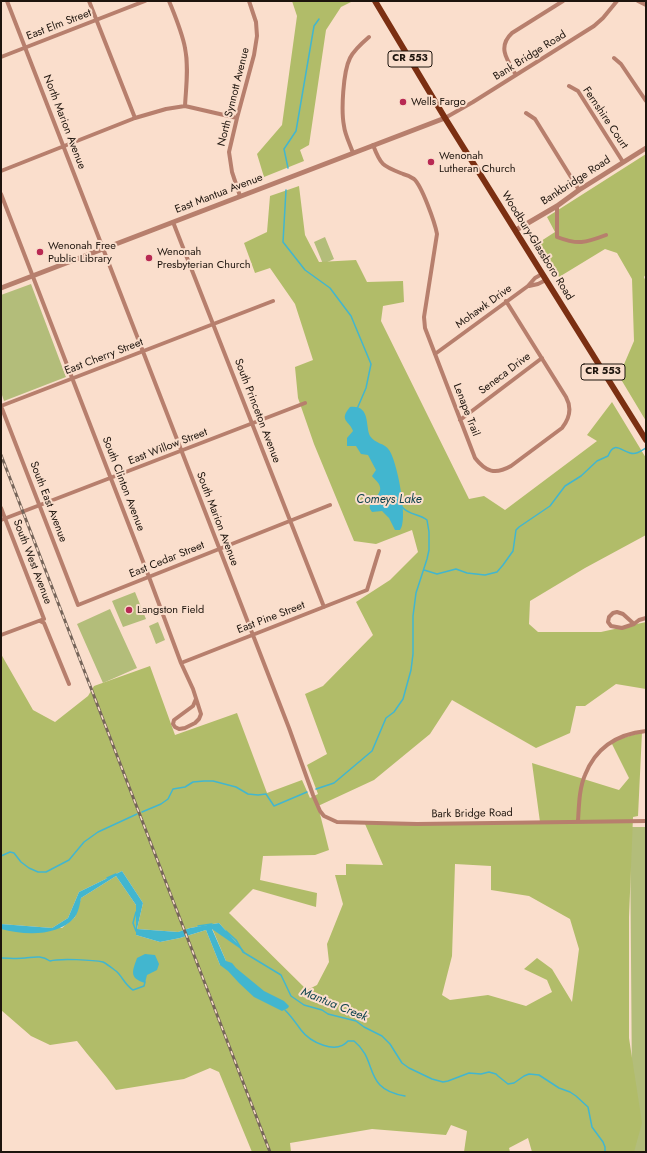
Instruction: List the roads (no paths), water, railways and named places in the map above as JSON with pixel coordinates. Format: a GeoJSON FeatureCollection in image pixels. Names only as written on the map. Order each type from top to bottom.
{"type":"FeatureCollection","features":[{"type":"Feature","properties":{"kind":"main road","name":"Woodbury-Glassboro Road"},"geometry":{"type":"LineString","coordinates":[[375,1],[445,118],[646,440]]}},
{"type":"Feature","properties":{"kind":"street","name":"North Marion Avenue"},"geometry":{"type":"LineString","coordinates":[[7,1],[103,249]]}},
{"type":"Feature","properties":{"kind":"street"},"geometry":{"type":"LineString","coordinates":[[89,1],[135,118]]}},
{"type":"Feature","properties":{"kind":"street","name":"East Elm Street"},"geometry":{"type":"LineString","coordinates":[[1,57],[145,1]]}},
{"type":"Feature","properties":{"kind":"street"},"geometry":{"type":"LineString","coordinates":[[170,1],[185,48],[187,68],[185,106]]}},
{"type":"Feature","properties":{"kind":"street","name":"North Synnott Avenue"},"geometry":{"type":"LineString","coordinates":[[240,196],[232,172],[229,152],[254,55],[257,36],[256,22],[249,1]]}},
{"type":"Feature","properties":{"kind":"street"},"geometry":{"type":"LineString","coordinates":[[516,75],[507,60],[504,50],[507,38],[512,33],[563,1]]}},
{"type":"Feature","properties":{"kind":"street","name":"Bank Bridge Road"},"geometry":{"type":"LineString","coordinates":[[445,118],[594,26],[603,18],[617,1]]}},
{"type":"Feature","properties":{"kind":"street"},"geometry":{"type":"LineString","coordinates":[[638,1],[646,5]]}},
{"type":"Feature","properties":{"kind":"street"},"geometry":{"type":"LineString","coordinates":[[353,153],[344,126],[344,91],[346,74],[350,57],[369,37]]}},
{"type":"Feature","properties":{"kind":"street"},"geometry":{"type":"LineString","coordinates":[[614,58],[622,64],[646,101]]}},
{"type":"Feature","properties":{"kind":"street","name":"Fernshire Court"},"geometry":{"type":"LineString","coordinates":[[569,86],[578,91],[623,162]]}},
{"type":"Feature","properties":{"kind":"street"},"geometry":{"type":"LineString","coordinates":[[1,171],[135,118],[161,110],[185,106],[237,118]]}},
{"type":"Feature","properties":{"kind":"street"},"geometry":{"type":"LineString","coordinates":[[526,113],[535,119],[579,190]]}},
{"type":"Feature","properties":{"kind":"street","name":"East Mantua Avenue"},"geometry":{"type":"LineString","coordinates":[[1,288],[445,118]]}},
{"type":"Feature","properties":{"kind":"street","name":"Lenape Trail"},"geometry":{"type":"LineString","coordinates":[[373,146],[384,166],[410,177],[417,183],[421,190],[436,230],[424,324],[475,458],[481,466],[496,472],[503,470],[562,428],[570,411],[569,402],[506,301]]}},
{"type":"Feature","properties":{"kind":"street","name":"Bankbridge Road"},"geometry":{"type":"LineString","coordinates":[[516,230],[557,206],[579,190],[646,148]]}},
{"type":"Feature","properties":{"kind":"street","name":"South Clinton Avenue"},"geometry":{"type":"LineString","coordinates":[[1,194],[196,699],[201,714],[195,723],[185,728],[179,729],[175,727],[173,724],[174,720],[193,706],[196,699]]}},
{"type":"Feature","properties":{"kind":"street"},"geometry":{"type":"LineString","coordinates":[[557,206],[557,237],[570,242],[588,242],[606,235]]}},
{"type":"Feature","properties":{"kind":"street","name":"South Princeton Avenue"},"geometry":{"type":"LineString","coordinates":[[173,222],[324,607]]}},
{"type":"Feature","properties":{"kind":"street","name":"South Marion Avenue"},"geometry":{"type":"LineString","coordinates":[[103,249],[289,728],[313,795]]}},
{"type":"Feature","properties":{"kind":"street"},"geometry":{"type":"LineString","coordinates":[[528,286],[538,284],[544,277]]}},
{"type":"Feature","properties":{"kind":"street","name":"Mohawk Drive"},"geometry":{"type":"LineString","coordinates":[[435,354],[528,286],[535,278],[544,277]]}},
{"type":"Feature","properties":{"kind":"street","name":"East Cherry Street"},"geometry":{"type":"LineString","coordinates":[[1,406],[273,301]]}},
{"type":"Feature","properties":{"kind":"street","name":"Seneca Drive"},"geometry":{"type":"LineString","coordinates":[[460,420],[542,358]]}},
{"type":"Feature","properties":{"kind":"street","name":"East Willow Street"},"geometry":{"type":"LineString","coordinates":[[3,519],[305,403]]}},
{"type":"Feature","properties":{"kind":"street","name":"South East Avenue"},"geometry":{"type":"LineString","coordinates":[[1,406],[78,605]]}},
{"type":"Feature","properties":{"kind":"street","name":"East Cedar Street"},"geometry":{"type":"LineString","coordinates":[[78,605],[330,505]]}},
{"type":"Feature","properties":{"kind":"street","name":"South West Avenue"},"geometry":{"type":"LineString","coordinates":[[1,508],[3,519],[44,619],[40,621],[44,623],[69,684]]}},
{"type":"Feature","properties":{"kind":"street","name":"East Pine Street"},"geometry":{"type":"LineString","coordinates":[[181,663],[367,590],[379,551]]}},
{"type":"Feature","properties":{"kind":"street"},"geometry":{"type":"LineString","coordinates":[[634,624],[627,616],[621,613],[613,613],[609,617],[608,622],[611,626],[622,628],[634,624],[639,620],[646,618]]}},
{"type":"Feature","properties":{"kind":"street"},"geometry":{"type":"LineString","coordinates":[[1,635],[40,621]]}},
{"type":"Feature","properties":{"kind":"street"},"geometry":{"type":"LineString","coordinates":[[578,821],[584,775],[592,762],[612,741],[629,734],[646,731]]}},
{"type":"Feature","properties":{"kind":"street","name":"Bark Bridge Road"},"geometry":{"type":"LineString","coordinates":[[313,795],[324,816],[346,823],[417,824],[646,821]]}},
{"type":"Feature","properties":{"kind":"water","name":"Comeys Lake"},"geometry":{"type":"Polygon","coordinates":[[[350,407],[357,407],[361,409],[366,417],[370,436],[375,441],[385,446],[392,456],[403,503],[402,524],[400,530],[395,530],[389,518],[382,511],[372,512],[370,509],[371,503],[379,493],[380,487],[378,482],[372,476],[376,470],[368,455],[361,454],[356,446],[347,446],[347,438],[353,431],[345,418],[345,415],[350,407]]]}},
{"type":"Feature","properties":{"kind":"water"},"geometry":{"type":"Polygon","coordinates":[[[122,871],[143,903],[137,929],[178,932],[190,928],[219,923],[245,952],[212,929],[226,961],[232,963],[264,991],[284,1001],[289,1006],[288,1008],[282,1011],[254,997],[220,965],[206,930],[160,942],[136,935],[136,905],[116,876],[81,898],[79,909],[74,918],[59,929],[40,933],[30,933],[1,929],[1,924],[52,928],[68,918],[79,892],[122,871]]]}},
{"type":"Feature","properties":{"kind":"water"},"geometry":{"type":"Polygon","coordinates":[[[145,954],[155,955],[159,964],[157,970],[147,975],[145,983],[136,979],[133,970],[137,958],[145,954]]]}},
{"type":"Feature","properties":{"kind":"waterway"},"geometry":{"type":"LineString","coordinates":[[288,168],[284,149],[296,131],[314,26],[319,19]]}},
{"type":"Feature","properties":{"kind":"waterway"},"geometry":{"type":"LineString","coordinates":[[286,190],[283,242],[305,270],[330,288],[351,316],[371,364],[366,388],[357,409]]}},
{"type":"Feature","properties":{"kind":"waterway"},"geometry":{"type":"LineString","coordinates":[[424,570],[437,574],[456,569],[467,573],[485,575],[497,572],[513,551],[516,530],[550,506],[565,486],[581,476],[597,461],[608,456],[610,451],[615,448],[630,453],[638,452],[646,448]]}},
{"type":"Feature","properties":{"kind":"waterway"},"geometry":{"type":"LineString","coordinates":[[316,789],[334,783],[372,751],[386,718],[394,712],[403,699],[411,670],[413,654],[413,616],[416,593],[429,550],[429,532],[427,520],[408,512],[402,507]]}},
{"type":"Feature","properties":{"kind":"waterway"},"geometry":{"type":"LineString","coordinates":[[142,812],[161,804],[168,799],[173,789],[185,787],[193,782],[213,781],[236,787],[248,794],[266,794],[274,806],[307,792]]}},
{"type":"Feature","properties":{"kind":"waterway"},"geometry":{"type":"LineString","coordinates":[[1,856],[10,852],[14,853],[21,862],[29,868],[38,872],[46,872],[69,860],[84,842],[98,832],[137,814]]}},
{"type":"Feature","properties":{"kind":"waterway","name":"Mantua Creek"},"geometry":{"type":"LineString","coordinates":[[107,878],[116,874]]}},
{"type":"Feature","properties":{"kind":"waterway","name":"Mantua Creek"},"geometry":{"type":"LineString","coordinates":[[136,912],[133,923],[136,931]]}},
{"type":"Feature","properties":{"kind":"waterway","name":"Mantua Creek"},"geometry":{"type":"LineString","coordinates":[[198,926],[212,924]]}},
{"type":"Feature","properties":{"kind":"waterway","name":"Mantua Creek"},"geometry":{"type":"LineString","coordinates":[[226,931],[236,940],[243,952],[281,975],[291,996],[304,1005],[322,1010],[328,1014],[356,1021],[382,1036],[390,1044],[402,1063],[432,1079],[443,1082],[469,1073],[481,1074],[489,1072],[496,1074],[508,1084],[514,1083],[529,1074],[539,1075],[559,1088],[570,1092],[588,1107],[592,1127],[603,1142],[605,1152]]}},
{"type":"Feature","properties":{"kind":"waterway"},"geometry":{"type":"LineString","coordinates":[[1,958],[38,957],[50,961],[68,959],[103,962],[116,971],[133,990],[144,986],[145,982]]}},
{"type":"Feature","properties":{"kind":"waterway"},"geometry":{"type":"LineString","coordinates":[[285,1010],[310,1039],[323,1045],[337,1047],[348,1041],[354,1041],[362,1049],[377,1081],[382,1087],[391,1092],[405,1096]]}},
{"type":"Feature","properties":{"kind":"railway"},"geometry":{"type":"LineString","coordinates":[[1,455],[270,1152]]}},
{"type":"Feature","properties":{"kind":"place","name":"Wells Fargo"},"geometry":{"type":"Point","coordinates":[403,102]}},
{"type":"Feature","properties":{"kind":"place","name":"Wenonah Lutheran Church"},"geometry":{"type":"Point","coordinates":[431,162]}},
{"type":"Feature","properties":{"kind":"place","name":"Wenonah Free Public Library"},"geometry":{"type":"Point","coordinates":[40,252]}},
{"type":"Feature","properties":{"kind":"place","name":"Wenonah Presbyterian Church"},"geometry":{"type":"Point","coordinates":[149,258]}},
{"type":"Feature","properties":{"kind":"place","name":"Langston Field"},"geometry":{"type":"Point","coordinates":[129,610]}}]}
